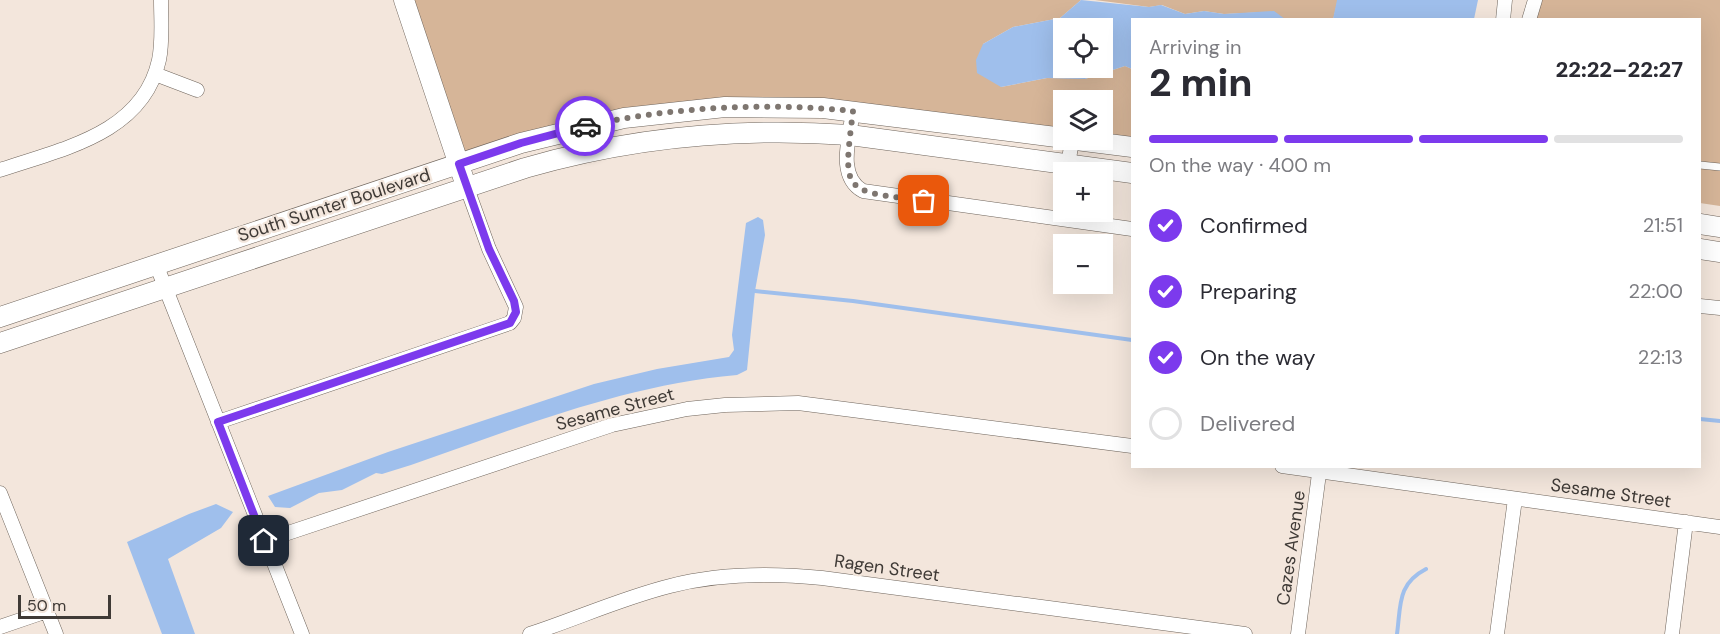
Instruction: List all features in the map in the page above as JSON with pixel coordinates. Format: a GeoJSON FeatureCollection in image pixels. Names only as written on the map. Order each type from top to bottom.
{"type":"FeatureCollection","features":[{"type":"Feature","properties":{"kind":"main road"},"geometry":{"type":"LineString","coordinates":[[404,0],[467,188]]}},
{"type":"Feature","properties":{"kind":"main road","name":"South Sumter Boulevard"},"geometry":{"type":"LineString","coordinates":[[0,317],[568,130],[677,111],[778,106],[853,111],[1053,137]]}},
{"type":"Feature","properties":{"kind":"main road","name":"South Sumter Boulevard"},"geometry":{"type":"LineString","coordinates":[[0,343],[561,157],[642,141],[746,132],[850,135],[1053,166]]}},
{"type":"Feature","properties":{"kind":"main road"},"geometry":{"type":"LineString","coordinates":[[1113,145],[1131,147]]}},
{"type":"Feature","properties":{"kind":"main road","name":"South Sumter Boulevard"},"geometry":{"type":"LineString","coordinates":[[1113,171],[1131,172]]}},
{"type":"Feature","properties":{"kind":"main road"},"geometry":{"type":"LineString","coordinates":[[1701,224],[1720,227]]}},
{"type":"Feature","properties":{"kind":"main road"},"geometry":{"type":"LineString","coordinates":[[1701,249],[1720,252]]}},
{"type":"Feature","properties":{"kind":"street"},"geometry":{"type":"LineString","coordinates":[[0,170],[83,142],[107,130],[125,116],[141,98],[154,74],[161,45],[161,0]]}},
{"type":"Feature","properties":{"kind":"street"},"geometry":{"type":"LineString","coordinates":[[1503,18],[1505,0]]}},
{"type":"Feature","properties":{"kind":"street"},"geometry":{"type":"LineString","coordinates":[[1530,18],[1535,0]]}},
{"type":"Feature","properties":{"kind":"street"},"geometry":{"type":"LineString","coordinates":[[154,74],[196,90]]}},
{"type":"Feature","properties":{"kind":"street"},"geometry":{"type":"LineString","coordinates":[[853,111],[846,161],[853,184],[863,191],[1053,218]]}},
{"type":"Feature","properties":{"kind":"street"},"geometry":{"type":"LineString","coordinates":[[218,422],[510,323],[514,318],[516,306],[489,249],[467,188]]}},
{"type":"Feature","properties":{"kind":"street"},"geometry":{"type":"LineString","coordinates":[[1082,222],[1131,229]]}},
{"type":"Feature","properties":{"kind":"street"},"geometry":{"type":"LineString","coordinates":[[156,264],[302,634]]}},
{"type":"Feature","properties":{"kind":"street"},"geometry":{"type":"LineString","coordinates":[[1701,306],[1720,308]]}},
{"type":"Feature","properties":{"kind":"street","name":"Sesame Street"},"geometry":{"type":"LineString","coordinates":[[264,541],[612,425],[652,415],[725,405],[764,403],[833,406],[1131,446]]}},
{"type":"Feature","properties":{"kind":"street","name":"Sesame Street"},"geometry":{"type":"LineString","coordinates":[[1320,469],[1720,526]]}},
{"type":"Feature","properties":{"kind":"street","name":"Cazes Avenue"},"geometry":{"type":"LineString","coordinates":[[1298,634],[1320,469]]}},
{"type":"Feature","properties":{"kind":"street"},"geometry":{"type":"LineString","coordinates":[[1497,634],[1515,498]]}},
{"type":"Feature","properties":{"kind":"street"},"geometry":{"type":"LineString","coordinates":[[1,500],[5,519],[56,634]]}},
{"type":"Feature","properties":{"kind":"street"},"geometry":{"type":"LineString","coordinates":[[1672,634],[1686,522]]}},
{"type":"Feature","properties":{"kind":"street","name":"Ragen Street"},"geometry":{"type":"LineString","coordinates":[[530,634],[670,586],[753,574],[822,578],[1245,634]]}},
{"type":"Feature","properties":{"kind":"street"},"geometry":{"type":"LineString","coordinates":[[0,627],[47,611]]}},
{"type":"Feature","properties":{"kind":"lane"},"geometry":{"type":"LineString","coordinates":[[1701,165],[1720,167]]}},
{"type":"Feature","properties":{"kind":"shaded area"},"geometry":{"type":"Polygon","coordinates":[[[412,0],[1081,0],[1060,18],[1013,27],[983,44],[1001,87],[1047,78],[1113,78],[1113,70],[1125,66],[1131,69],[1131,140],[1113,137],[1113,90],[1053,90],[1053,130],[778,100],[463,156],[412,0]]]}},
{"type":"Feature","properties":{"kind":"shaded area"},"geometry":{"type":"Polygon","coordinates":[[[1095,0],[1338,0],[1334,18],[1280,18],[1267,12],[1224,14],[1204,11],[1185,14],[1162,5],[1149,7],[1095,0]]]}},
{"type":"Feature","properties":{"kind":"shaded area"},"geometry":{"type":"Polygon","coordinates":[[[1542,0],[1720,0],[1720,206],[1701,203],[1701,18],[1537,18],[1542,0]]]}},
{"type":"Feature","properties":{"kind":"water"},"geometry":{"type":"Polygon","coordinates":[[[1081,0],[1149,7],[1161,5],[1185,14],[1204,11],[1224,14],[1274,11],[1284,18],[1131,18],[1131,69],[1125,66],[1113,70],[1113,18],[1060,18],[1081,0]]]}},
{"type":"Feature","properties":{"kind":"water"},"geometry":{"type":"Polygon","coordinates":[[[1337,0],[1478,0],[1474,18],[1333,18],[1337,0]]]}},
{"type":"Feature","properties":{"kind":"water"},"geometry":{"type":"Polygon","coordinates":[[[1053,19],[1053,78],[1088,78],[1085,79],[1047,78],[1001,87],[977,73],[976,60],[983,44],[1013,27],[1053,19]]]}},
{"type":"Feature","properties":{"kind":"water"},"geometry":{"type":"Polygon","coordinates":[[[758,217],[763,220],[765,235],[755,291],[747,370],[737,375],[653,388],[571,410],[411,465],[382,474],[376,473],[342,490],[319,493],[290,508],[275,507],[268,496],[388,452],[594,384],[657,369],[729,357],[734,350],[732,335],[746,223],[758,217]]]}},
{"type":"Feature","properties":{"kind":"water"},"geometry":{"type":"Polygon","coordinates":[[[216,504],[233,512],[221,528],[168,559],[195,634],[162,634],[127,542],[216,504]]]}},
{"type":"Feature","properties":{"kind":"waterway"},"geometry":{"type":"LineString","coordinates":[[755,291],[853,301],[1131,340]]}},
{"type":"Feature","properties":{"kind":"waterway"},"geometry":{"type":"LineString","coordinates":[[1701,419],[1720,421]]}},
{"type":"Feature","properties":{"kind":"waterway"},"geometry":{"type":"LineString","coordinates":[[1397,634],[1400,605],[1405,589],[1410,581],[1426,569]]}},
{"type":"Feature","properties":{"kind":"way so far"},"geometry":{"type":"LineString","coordinates":[[585,126],[624,118],[725,107],[778,106],[853,111],[846,161],[853,184],[871,194],[924,201]]}},
{"type":"Feature","properties":{"kind":"route"},"geometry":{"type":"LineString","coordinates":[[264,541],[218,422],[510,323],[514,318],[516,306],[489,249],[459,164],[521,143],[585,126]]}}]}
